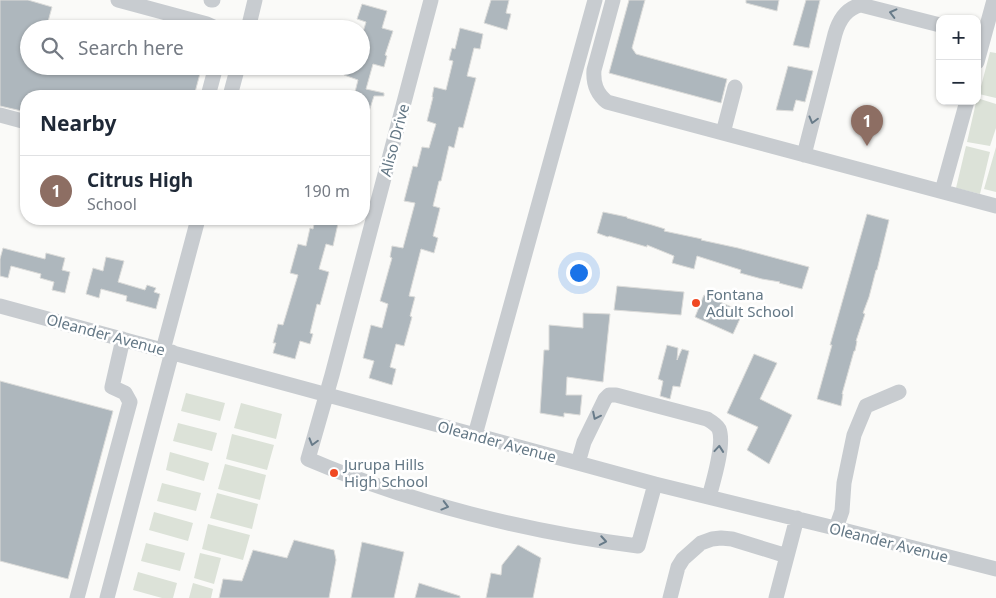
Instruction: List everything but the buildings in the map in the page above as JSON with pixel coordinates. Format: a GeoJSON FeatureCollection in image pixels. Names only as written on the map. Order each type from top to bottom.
{"type":"FeatureCollection","features":[{"type":"Feature","properties":{"kind":"street"},"geometry":{"type":"LineString","coordinates":[[118,0],[193,20]]}},
{"type":"Feature","properties":{"kind":"street"},"geometry":{"type":"LineString","coordinates":[[250,20],[255,0]]}},
{"type":"Feature","properties":{"kind":"street","name":"Aliso Drive"},"geometry":{"type":"LineString","coordinates":[[431,0],[308,459],[380,486],[479,515],[565,535],[638,546],[655,484]]}},
{"type":"Feature","properties":{"kind":"street"},"geometry":{"type":"LineString","coordinates":[[475,435],[595,0]]}},
{"type":"Feature","properties":{"kind":"street"},"geometry":{"type":"LineString","coordinates":[[613,0],[594,70],[594,84],[597,92],[612,104],[996,206]]}},
{"type":"Feature","properties":{"kind":"street"},"geometry":{"type":"LineString","coordinates":[[981,35],[994,0]]}},
{"type":"Feature","properties":{"kind":"street"},"geometry":{"type":"LineString","coordinates":[[804,155],[835,34],[839,23],[848,11],[861,5],[936,24]]}},
{"type":"Feature","properties":{"kind":"street"},"geometry":{"type":"LineString","coordinates":[[210,90],[214,75]]}},
{"type":"Feature","properties":{"kind":"street"},"geometry":{"type":"LineString","coordinates":[[232,90],[236,75]]}},
{"type":"Feature","properties":{"kind":"street"},"geometry":{"type":"LineString","coordinates":[[723,133],[735,87]]}},
{"type":"Feature","properties":{"kind":"street"},"geometry":{"type":"LineString","coordinates":[[942,192],[966,105]]}},
{"type":"Feature","properties":{"kind":"street"},"geometry":{"type":"LineString","coordinates":[[0,115],[20,120]]}},
{"type":"Feature","properties":{"kind":"street"},"geometry":{"type":"LineString","coordinates":[[107,598],[168,351],[197,225]]}},
{"type":"Feature","properties":{"kind":"street","name":"Oleander Avenue"},"geometry":{"type":"LineString","coordinates":[[0,306],[655,484],[996,569]]}},
{"type":"Feature","properties":{"kind":"street"},"geometry":{"type":"LineString","coordinates":[[77,598],[130,402],[125,393],[112,387],[123,339]]}},
{"type":"Feature","properties":{"kind":"street"},"geometry":{"type":"LineString","coordinates":[[836,528],[842,511],[844,483],[854,435],[866,406],[899,392]]}},
{"type":"Feature","properties":{"kind":"street"},"geometry":{"type":"LineString","coordinates":[[578,463],[584,442],[605,399],[609,395],[616,395],[707,419],[714,423],[720,433],[720,446],[718,466],[709,497]]}},
{"type":"Feature","properties":{"kind":"street"},"geometry":{"type":"LineString","coordinates":[[776,598],[797,518]]}},
{"type":"Feature","properties":{"kind":"street"},"geometry":{"type":"LineString","coordinates":[[670,598],[678,567],[683,559],[701,543],[712,539],[732,539],[787,556]]}},
{"type":"Feature","properties":{"kind":"shaded area"},"geometry":{"type":"Polygon","coordinates":[[[990,52],[996,53],[996,98],[981,94],[981,86],[990,52]]]}},
{"type":"Feature","properties":{"kind":"shaded area"},"geometry":{"type":"Polygon","coordinates":[[[981,99],[996,104],[996,128],[990,146],[967,142],[975,105],[981,105],[981,99]]]}},
{"type":"Feature","properties":{"kind":"shaded area"},"geometry":{"type":"Polygon","coordinates":[[[966,146],[990,152],[980,194],[956,188],[966,146]]]}},
{"type":"Feature","properties":{"kind":"shaded area"},"geometry":{"type":"Polygon","coordinates":[[[996,147],[996,192],[984,189],[996,147]]]}},
{"type":"Feature","properties":{"kind":"shaded area"},"geometry":{"type":"Polygon","coordinates":[[[186,393],[225,403],[220,421],[181,411],[186,393]]]}},
{"type":"Feature","properties":{"kind":"shaded area"},"geometry":{"type":"Polygon","coordinates":[[[241,403],[282,414],[276,439],[234,428],[241,403]]]}},
{"type":"Feature","properties":{"kind":"shaded area"},"geometry":{"type":"Polygon","coordinates":[[[178,423],[217,433],[212,451],[173,441],[178,423]]]}},
{"type":"Feature","properties":{"kind":"shaded area"},"geometry":{"type":"Polygon","coordinates":[[[232,434],[274,445],[267,470],[226,459],[232,434]]]}},
{"type":"Feature","properties":{"kind":"shaded area"},"geometry":{"type":"Polygon","coordinates":[[[170,452],[209,463],[204,481],[166,470],[170,452]]]}},
{"type":"Feature","properties":{"kind":"shaded area"},"geometry":{"type":"Polygon","coordinates":[[[225,464],[266,475],[260,500],[218,489],[225,464]]]}},
{"type":"Feature","properties":{"kind":"shaded area"},"geometry":{"type":"Polygon","coordinates":[[[162,483],[201,493],[196,511],[157,501],[162,483]]]}},
{"type":"Feature","properties":{"kind":"shaded area"},"geometry":{"type":"Polygon","coordinates":[[[217,493],[258,504],[252,529],[210,518],[217,493]]]}},
{"type":"Feature","properties":{"kind":"shaded area"},"geometry":{"type":"Polygon","coordinates":[[[154,512],[193,523],[188,541],[149,530],[154,512]]]}},
{"type":"Feature","properties":{"kind":"shaded area"},"geometry":{"type":"Polygon","coordinates":[[[208,524],[250,535],[243,560],[202,549],[208,524]]]}},
{"type":"Feature","properties":{"kind":"shaded area"},"geometry":{"type":"Polygon","coordinates":[[[146,543],[185,553],[180,571],[141,561],[146,543]]]}},
{"type":"Feature","properties":{"kind":"shaded area"},"geometry":{"type":"Polygon","coordinates":[[[200,553],[221,558],[214,584],[194,578],[200,553]]]}},
{"type":"Feature","properties":{"kind":"shaded area"},"geometry":{"type":"Polygon","coordinates":[[[138,572],[177,583],[173,598],[162,598],[133,590],[138,572]]]}},
{"type":"Feature","properties":{"kind":"shaded area"},"geometry":{"type":"Polygon","coordinates":[[[193,583],[213,589],[211,598],[189,598],[193,583]]]}},
{"type":"Feature","properties":{"kind":"place","name":"Citrus High"},"geometry":{"type":"Point","coordinates":[867,146]}},
{"type":"Feature","properties":{"kind":"place","name":"Fontana Adult School"},"geometry":{"type":"Point","coordinates":[696,303]}},
{"type":"Feature","properties":{"kind":"place","name":"Jurupa Hills High School"},"geometry":{"type":"Point","coordinates":[334,473]}}]}
